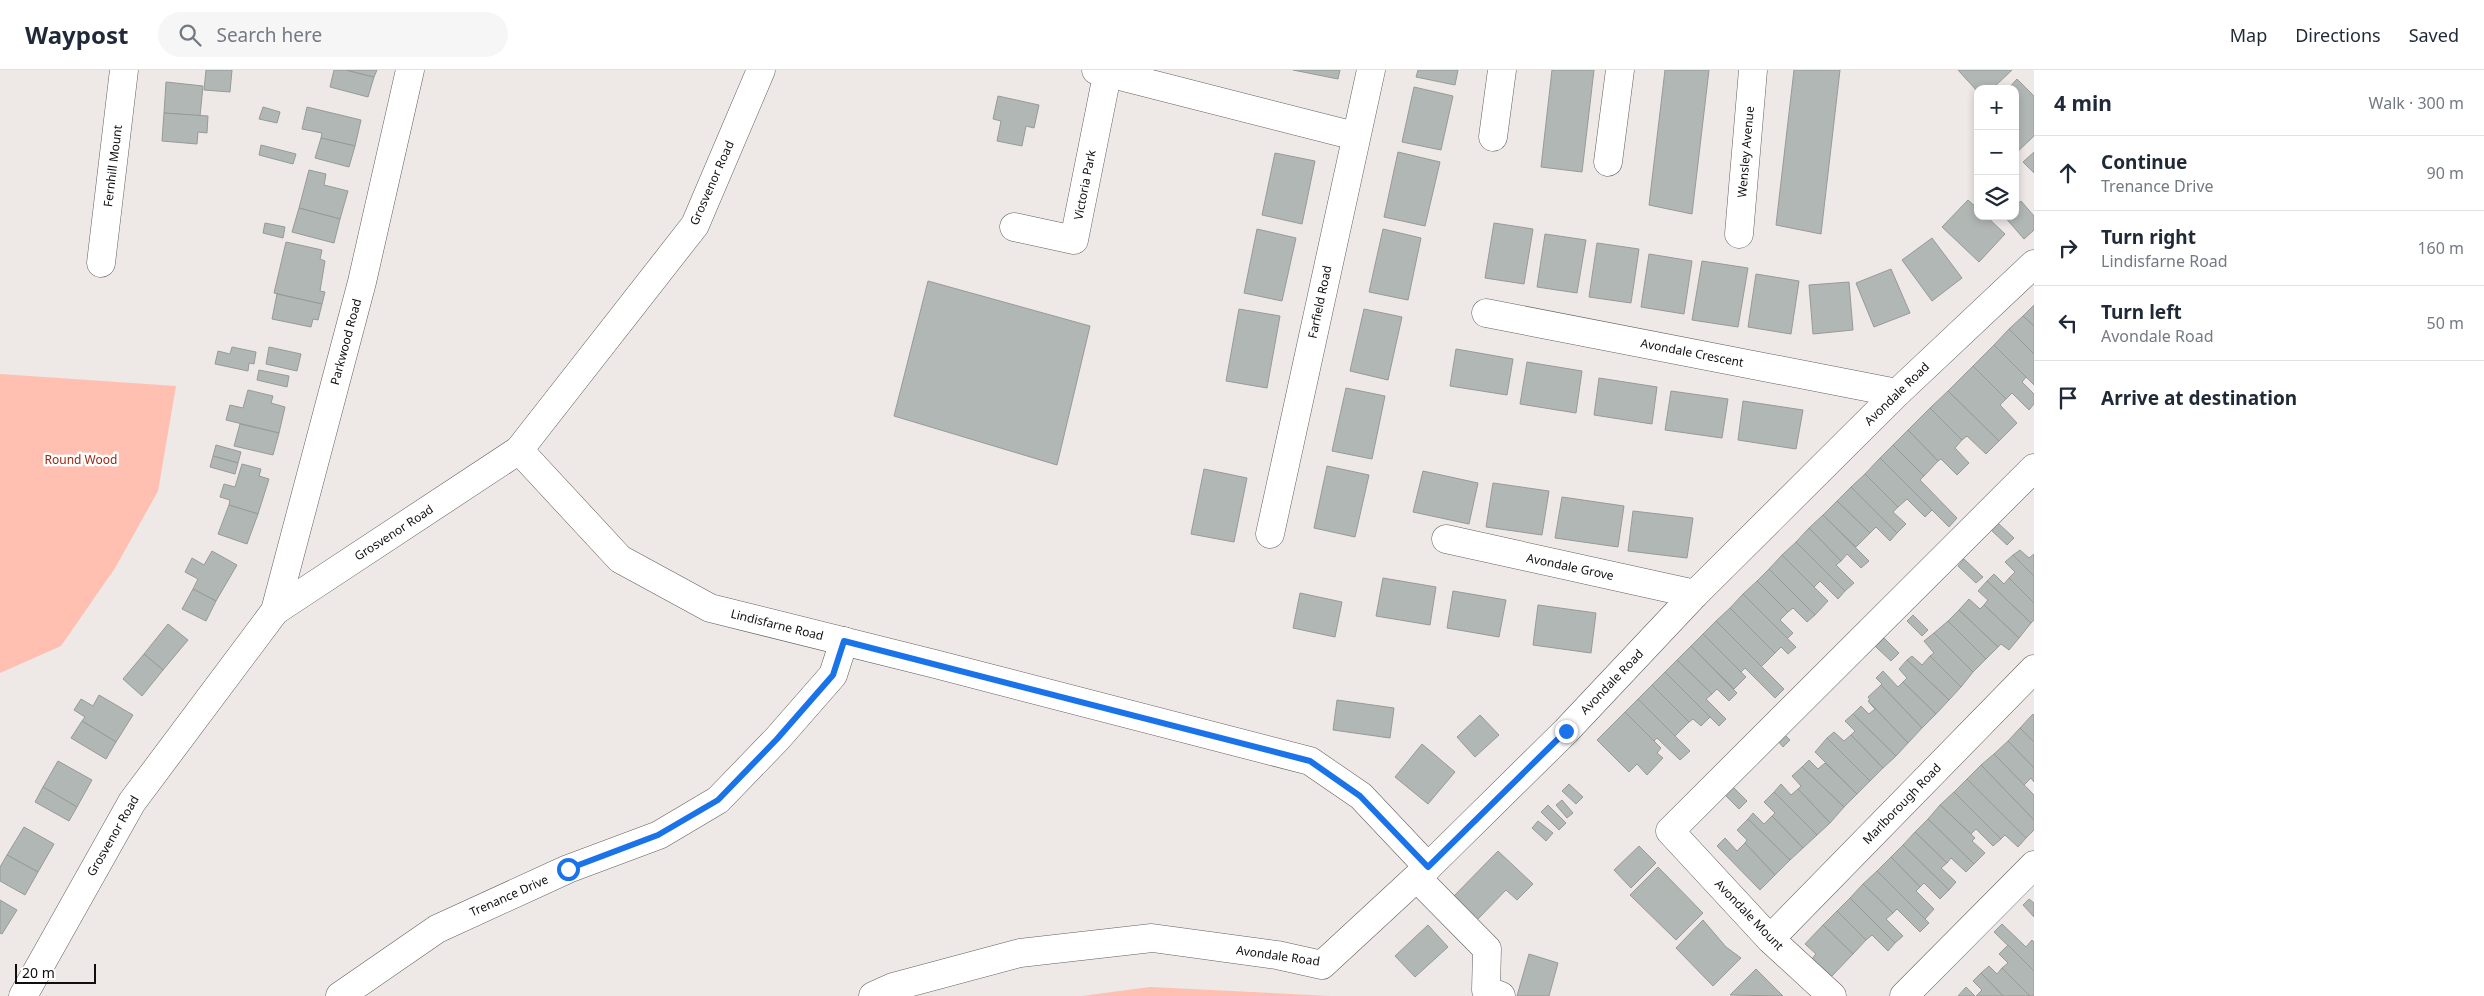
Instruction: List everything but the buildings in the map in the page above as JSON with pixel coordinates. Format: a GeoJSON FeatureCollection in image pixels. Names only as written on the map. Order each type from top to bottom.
{"type":"FeatureCollection","features":[{"type":"Feature","properties":{"kind":"street","name":"Fernhill Mount"},"geometry":{"type":"LineString","coordinates":[[101,263],[124,70]]}},
{"type":"Feature","properties":{"kind":"street","name":"Parkwood Road"},"geometry":{"type":"LineString","coordinates":[[275,612],[362,282],[410,70]]}},
{"type":"Feature","properties":{"kind":"street","name":"Grosvenor Road"},"geometry":{"type":"LineString","coordinates":[[23,996],[132,802],[275,612],[519,450],[695,225],[761,70]]}},
{"type":"Feature","properties":{"kind":"street","name":"Farfield Road"},"geometry":{"type":"LineString","coordinates":[[1270,534],[1355,136],[1371,70]]}},
{"type":"Feature","properties":{"kind":"street"},"geometry":{"type":"LineString","coordinates":[[1493,137],[1502,70]]}},
{"type":"Feature","properties":{"kind":"street"},"geometry":{"type":"LineString","coordinates":[[1608,162],[1620,70]]}},
{"type":"Feature","properties":{"kind":"street","name":"Wensley Avenue"},"geometry":{"type":"LineString","coordinates":[[1739,234],[1753,70]]}},
{"type":"Feature","properties":{"kind":"street"},"geometry":{"type":"LineString","coordinates":[[1104,71],[1355,136]]}},
{"type":"Feature","properties":{"kind":"street","name":"Victoria Park"},"geometry":{"type":"LineString","coordinates":[[1014,227],[1074,240],[1104,71]]}},
{"type":"Feature","properties":{"kind":"street","name":"Avondale Road"},"geometry":{"type":"LineString","coordinates":[[873,996],[892,987],[1020,953],[1152,938],[1277,955],[1322,965],[1422,873],[1572,724],[1695,594],[1897,393],[2033,266]]}},
{"type":"Feature","properties":{"kind":"street","name":"Avondale Crescent"},"geometry":{"type":"LineString","coordinates":[[1486,313],[1897,393]]}},
{"type":"Feature","properties":{"kind":"street","name":"Lindisfarne Road"},"geometry":{"type":"LineString","coordinates":[[519,450],[620,559],[710,608],[1310,761],[1360,796],[1487,949],[1486,990],[1500,996]]}},
{"type":"Feature","properties":{"kind":"street","name":"Avondale Mount"},"geometry":{"type":"LineString","coordinates":[[1832,996],[1770,938],[1670,831],[2034,468]]}},
{"type":"Feature","properties":{"kind":"street","name":"Avondale Grove"},"geometry":{"type":"LineString","coordinates":[[1446,539],[1695,594]]}},
{"type":"Feature","properties":{"kind":"street","name":"Trenance Drive"},"geometry":{"type":"LineString","coordinates":[[340,996],[437,928],[568,869],[658,835],[718,800],[777,739],[833,675],[844,641]]}},
{"type":"Feature","properties":{"kind":"street","name":"Marlborough Road"},"geometry":{"type":"LineString","coordinates":[[1770,938],[2034,669]]}},
{"type":"Feature","properties":{"kind":"street"},"geometry":{"type":"LineString","coordinates":[[1904,996],[2034,865]]}},
{"type":"Feature","properties":{"kind":"green space","name":"Round Wood"},"geometry":{"type":"Polygon","coordinates":[[[0,374],[176,386],[158,491],[115,568],[61,646],[0,673],[0,374]]]}},
{"type":"Feature","properties":{"kind":"green space"},"geometry":{"type":"Polygon","coordinates":[[[1150,987],[1330,996],[1082,996],[1150,987]]]}},
{"type":"Feature","properties":{"kind":"route"},"geometry":{"type":"LineString","coordinates":[[568,869],[658,835],[718,800],[777,739],[833,675],[844,641],[1310,761],[1360,796],[1428,867],[1566,731]]}}]}
